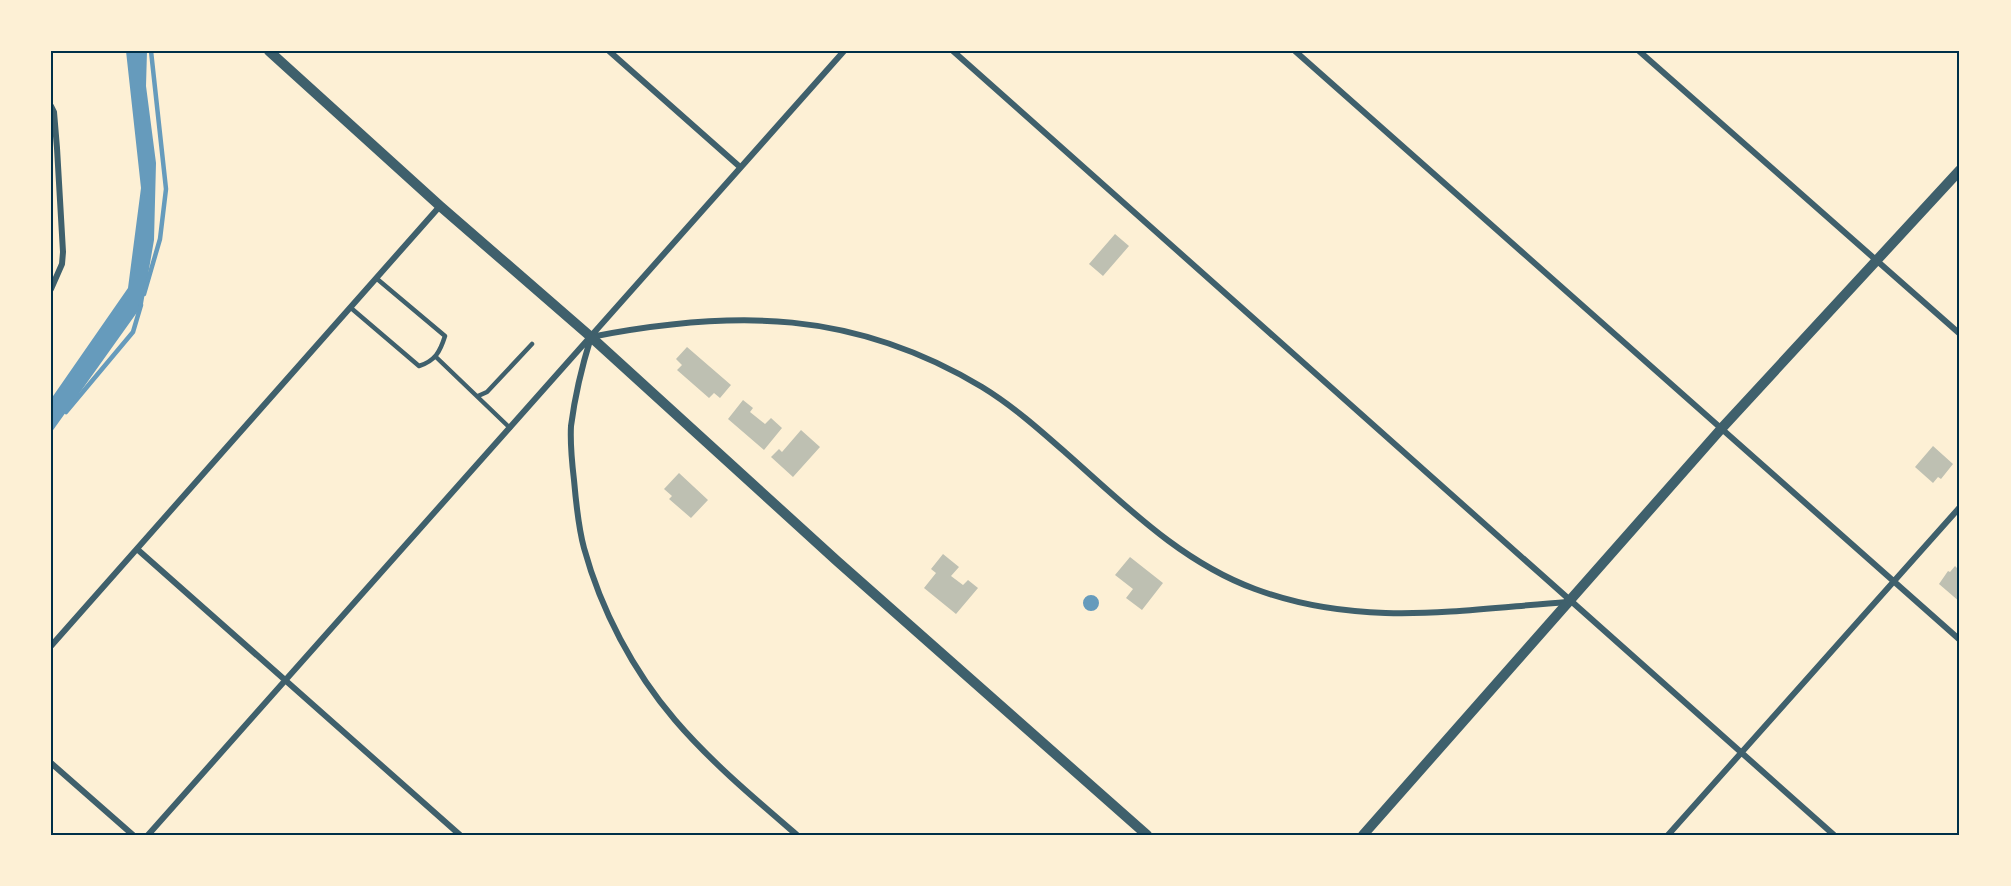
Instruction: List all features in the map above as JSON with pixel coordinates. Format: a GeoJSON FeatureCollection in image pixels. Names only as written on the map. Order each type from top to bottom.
{"type":"FeatureCollection","features":[{"type":"Feature","properties":{"kind":"street"},"geometry":{"type":"LineString","coordinates":[[269,51],[440,206],[591,337],[837,561],[1147,835]]}},
{"type":"Feature","properties":{"kind":"street"},"geometry":{"type":"LineString","coordinates":[[609,51],[740,167]]}},
{"type":"Feature","properties":{"kind":"street"},"geometry":{"type":"LineString","coordinates":[[148,835],[844,51]]}},
{"type":"Feature","properties":{"kind":"street"},"geometry":{"type":"LineString","coordinates":[[953,51],[1834,835]]}},
{"type":"Feature","properties":{"kind":"street"},"geometry":{"type":"LineString","coordinates":[[1295,51],[1960,640]]}},
{"type":"Feature","properties":{"kind":"street"},"geometry":{"type":"LineString","coordinates":[[1639,51],[1960,334]]}},
{"type":"Feature","properties":{"kind":"street"},"geometry":{"type":"LineString","coordinates":[[51,106],[54,112],[57,147],[63,252],[62,264],[51,289]]}},
{"type":"Feature","properties":{"kind":"street"},"geometry":{"type":"LineString","coordinates":[[1363,835],[1721,429],[1960,170]]}},
{"type":"Feature","properties":{"kind":"street"},"geometry":{"type":"LineString","coordinates":[[51,646],[440,206]]}},
{"type":"Feature","properties":{"kind":"street"},"geometry":{"type":"LineString","coordinates":[[591,337],[639,328],[730,320],[807,324],[879,339],[926,359],[983,388],[1050,439],[1151,529],[1212,569],[1254,589],[1326,609],[1384,615],[1427,614],[1570,602]]}},
{"type":"Feature","properties":{"kind":"street"},"geometry":{"type":"LineString","coordinates":[[591,337],[578,384],[571,428],[572,460],[583,546],[601,599],[619,638],[650,687],[674,719],[712,759],[797,835]]}},
{"type":"Feature","properties":{"kind":"street"},"geometry":{"type":"LineString","coordinates":[[1668,835],[1960,507]]}},
{"type":"Feature","properties":{"kind":"street"},"geometry":{"type":"LineString","coordinates":[[137,549],[460,835]]}},
{"type":"Feature","properties":{"kind":"street"},"geometry":{"type":"LineString","coordinates":[[51,764],[133,835]]}},
{"type":"Feature","properties":{"kind":"lane"},"geometry":{"type":"LineString","coordinates":[[351,308],[419,366],[436,357],[445,336],[376,278]]}},
{"type":"Feature","properties":{"kind":"lane"},"geometry":{"type":"LineString","coordinates":[[478,396],[487,392],[532,344]]}},
{"type":"Feature","properties":{"kind":"lane"},"geometry":{"type":"LineString","coordinates":[[436,357],[510,428]]}},
{"type":"Feature","properties":{"kind":"water"},"geometry":{"type":"Polygon","coordinates":[[[126,51],[147,51],[146,86],[156,163],[154,240],[143,304],[51,433],[51,399],[128,288],[141,188],[126,51]]]}},
{"type":"Feature","properties":{"kind":"water"},"geometry":{"type":"Polygon","coordinates":[[[1088,595],[1094,595],[1099,603],[1097,609],[1088,611],[1083,606],[1083,600],[1088,595]]]}},
{"type":"Feature","properties":{"kind":"building"},"geometry":{"type":"Polygon","coordinates":[[[1115,234],[1129,246],[1103,276],[1089,264],[1115,234]]]}},
{"type":"Feature","properties":{"kind":"building"},"geometry":{"type":"Polygon","coordinates":[[[687,347],[731,385],[720,398],[714,393],[709,398],[677,370],[682,365],[676,359],[687,347]]]}},
{"type":"Feature","properties":{"kind":"building"},"geometry":{"type":"Polygon","coordinates":[[[743,400],[753,408],[750,412],[765,424],[771,418],[782,428],[764,450],[728,419],[743,400]]]}},
{"type":"Feature","properties":{"kind":"building"},"geometry":{"type":"Polygon","coordinates":[[[801,430],[820,447],[793,477],[771,457],[779,449],[782,452],[801,430]]]}},
{"type":"Feature","properties":{"kind":"building"},"geometry":{"type":"Polygon","coordinates":[[[1933,446],[1953,464],[1941,479],[1938,477],[1933,483],[1915,467],[1933,446]]]}},
{"type":"Feature","properties":{"kind":"building"},"geometry":{"type":"Polygon","coordinates":[[[679,473],[708,500],[691,518],[669,499],[672,496],[664,489],[679,473]]]}},
{"type":"Feature","properties":{"kind":"building"},"geometry":{"type":"Polygon","coordinates":[[[943,554],[959,567],[951,576],[963,585],[968,580],[978,588],[956,614],[924,588],[936,573],[931,569],[943,554]]]}},
{"type":"Feature","properties":{"kind":"building"},"geometry":{"type":"Polygon","coordinates":[[[1130,557],[1163,583],[1142,610],[1126,598],[1133,589],[1115,575],[1130,557]]]}},
{"type":"Feature","properties":{"kind":"building"},"geometry":{"type":"Polygon","coordinates":[[[1955,566],[1960,571],[1960,602],[1939,584],[1948,571],[1950,572],[1955,566]]]}},
{"type":"Feature","properties":{"kind":"waterway"},"geometry":{"type":"LineString","coordinates":[[144,294],[160,239],[166,189],[151,51]]}},
{"type":"Feature","properties":{"kind":"waterway"},"geometry":{"type":"LineString","coordinates":[[66,412],[133,332],[141,305]]}}]}
